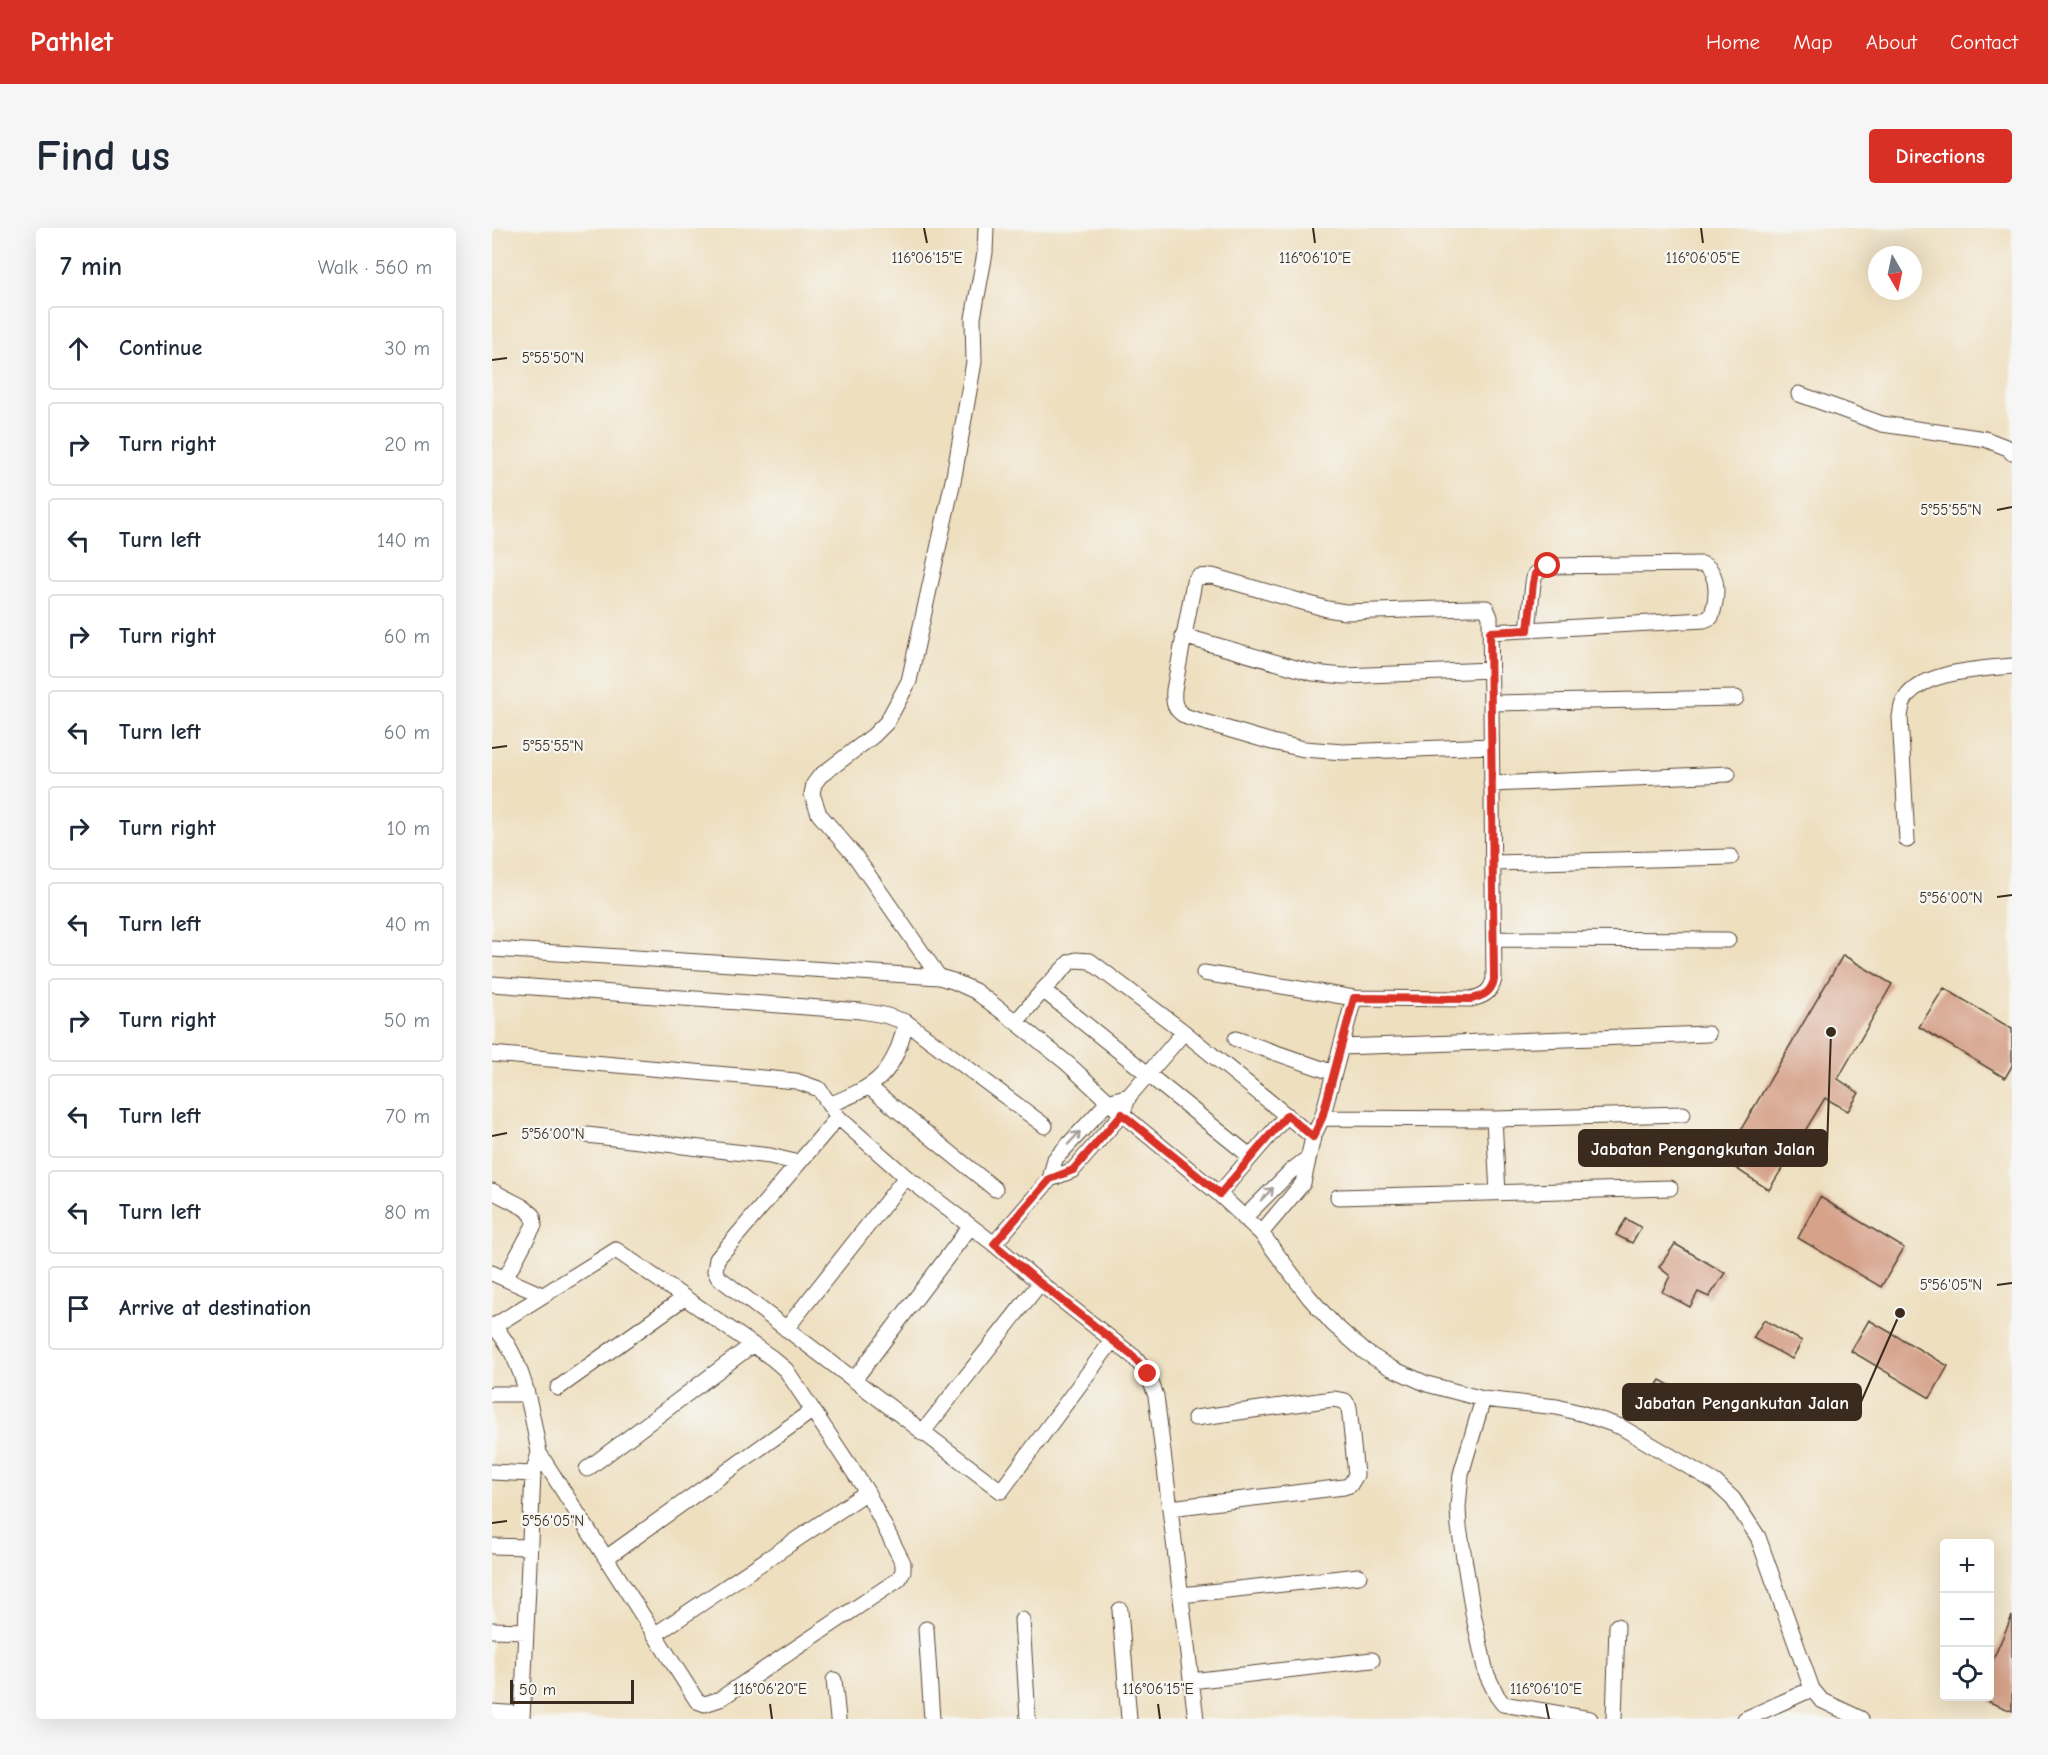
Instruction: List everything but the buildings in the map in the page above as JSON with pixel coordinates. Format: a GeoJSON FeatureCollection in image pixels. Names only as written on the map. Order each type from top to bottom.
{"type":"FeatureCollection","features":[{"type":"Feature","properties":{"kind":"street"},"geometry":{"type":"LineString","coordinates":[[939,977],[855,856],[819,814],[812,794],[814,784],[820,776],[873,736],[887,722],[909,681],[954,476],[974,362],[973,318],[986,253],[986,228]]}},
{"type":"Feature","properties":{"kind":"street"},"geometry":{"type":"LineString","coordinates":[[1799,394],[1882,424],[1985,439],[2008,448],[2012,453]]}},
{"type":"Feature","properties":{"kind":"street"},"geometry":{"type":"LineString","coordinates":[[1490,632],[1528,630],[1704,620],[1711,617],[1716,603],[1714,574],[1711,569],[1702,564],[1548,566],[1535,574],[1528,630]]}},
{"type":"Feature","properties":{"kind":"street"},"geometry":{"type":"LineString","coordinates":[[1204,973],[1354,998],[1471,999],[1480,997],[1492,989],[1494,980],[1494,863],[1490,617],[1486,608],[1345,612],[1327,609],[1212,576],[1198,577],[1194,582],[1173,698],[1178,712],[1187,717],[1272,742],[1304,749],[1344,752],[1491,746]]}},
{"type":"Feature","properties":{"kind":"street"},"geometry":{"type":"LineString","coordinates":[[1183,636],[1313,673],[1344,676],[1491,670]]}},
{"type":"Feature","properties":{"kind":"street"},"geometry":{"type":"LineString","coordinates":[[1907,840],[1900,717],[1903,702],[1922,684],[1940,677],[1973,670],[2012,666]]}},
{"type":"Feature","properties":{"kind":"street"},"geometry":{"type":"LineString","coordinates":[[1491,703],[1736,698]]}},
{"type":"Feature","properties":{"kind":"street"},"geometry":{"type":"LineString","coordinates":[[1491,784],[1728,774]]}},
{"type":"Feature","properties":{"kind":"street"},"geometry":{"type":"LineString","coordinates":[[1494,863],[1731,857]]}},
{"type":"Feature","properties":{"kind":"street"},"geometry":{"type":"LineString","coordinates":[[1494,939],[1728,940]]}},
{"type":"Feature","properties":{"kind":"street"},"geometry":{"type":"LineString","coordinates":[[492,949],[939,977],[975,991],[1068,1064],[1122,1114],[1220,1194],[1261,1233],[1309,1297],[1333,1324],[1365,1352],[1391,1368],[1427,1384],[1482,1399],[1557,1407],[1584,1414],[1621,1428],[1715,1482],[1732,1499],[1758,1537],[1812,1689],[1837,1714],[1859,1718]]}},
{"type":"Feature","properties":{"kind":"street"},"geometry":{"type":"LineString","coordinates":[[1016,1022],[1070,962],[1090,961],[1184,1032],[1313,1137]]}},
{"type":"Feature","properties":{"kind":"street"},"geometry":{"type":"LineString","coordinates":[[492,984],[861,1011],[884,1015],[906,1022],[1046,1126]]}},
{"type":"Feature","properties":{"kind":"street"},"geometry":{"type":"LineString","coordinates":[[1043,990],[1251,1157]]}},
{"type":"Feature","properties":{"kind":"street"},"geometry":{"type":"LineString","coordinates":[[1261,1233],[1303,1183],[1313,1137],[1322,1118],[1354,998]]}},
{"type":"Feature","properties":{"kind":"street"},"geometry":{"type":"LineString","coordinates":[[906,1022],[894,1059],[880,1079],[834,1111],[799,1163],[717,1259],[715,1271],[718,1277],[1001,1491],[1112,1341]]}},
{"type":"Feature","properties":{"kind":"street"},"geometry":{"type":"LineString","coordinates":[[1050,1179],[1073,1170],[1122,1114],[1129,1096],[1184,1032]]}},
{"type":"Feature","properties":{"kind":"street"},"geometry":{"type":"LineString","coordinates":[[1341,1047],[1708,1034]]}},
{"type":"Feature","properties":{"kind":"street"},"geometry":{"type":"LineString","coordinates":[[1236,1039],[1334,1073]]}},
{"type":"Feature","properties":{"kind":"street"},"geometry":{"type":"LineString","coordinates":[[492,1054],[796,1081],[819,1089],[834,1111],[906,1177],[994,1244],[1134,1357],[1148,1374],[1156,1396],[1196,1719]]}},
{"type":"Feature","properties":{"kind":"street"},"geometry":{"type":"LineString","coordinates":[[869,1087],[995,1189]]}},
{"type":"Feature","properties":{"kind":"street"},"geometry":{"type":"LineString","coordinates":[[994,1244],[1050,1179],[1055,1159],[1108,1102],[1129,1096]]}},
{"type":"Feature","properties":{"kind":"street"},"geometry":{"type":"LineString","coordinates":[[1322,1118],[1494,1119],[1683,1114]]}},
{"type":"Feature","properties":{"kind":"street"},"geometry":{"type":"LineString","coordinates":[[1220,1194],[1287,1115]]}},
{"type":"Feature","properties":{"kind":"street"},"geometry":{"type":"LineString","coordinates":[[1494,1119],[1498,1193]]}},
{"type":"Feature","properties":{"kind":"street"},"geometry":{"type":"LineString","coordinates":[[587,1135],[770,1156],[799,1163]]}},
{"type":"Feature","properties":{"kind":"street"},"geometry":{"type":"LineString","coordinates":[[1244,1218],[1291,1171],[1308,1158]]}},
{"type":"Feature","properties":{"kind":"street"},"geometry":{"type":"LineString","coordinates":[[786,1329],[906,1177]]}},
{"type":"Feature","properties":{"kind":"street"},"geometry":{"type":"LineString","coordinates":[[1338,1197],[1670,1188]]}},
{"type":"Feature","properties":{"kind":"street"},"geometry":{"type":"LineString","coordinates":[[492,1191],[533,1215],[534,1225],[498,1276],[542,1296]]}},
{"type":"Feature","properties":{"kind":"street"},"geometry":{"type":"LineString","coordinates":[[854,1380],[970,1227]]}},
{"type":"Feature","properties":{"kind":"street"},"geometry":{"type":"LineString","coordinates":[[616,1250],[684,1298],[786,1370],[867,1492],[903,1563],[903,1570],[898,1579],[750,1679],[712,1703],[705,1704],[697,1701],[539,1453],[519,1370],[507,1344],[493,1326],[616,1250]]}},
{"type":"Feature","properties":{"kind":"street"},"geometry":{"type":"LineString","coordinates":[[922,1433],[1040,1283]]}},
{"type":"Feature","properties":{"kind":"street"},"geometry":{"type":"LineString","coordinates":[[558,1388],[684,1298]]}},
{"type":"Feature","properties":{"kind":"street"},"geometry":{"type":"LineString","coordinates":[[587,1469],[752,1345]]}},
{"type":"Feature","properties":{"kind":"street"},"geometry":{"type":"LineString","coordinates":[[492,1394],[526,1394]]}},
{"type":"Feature","properties":{"kind":"street"},"geometry":{"type":"LineString","coordinates":[[1170,1509],[1344,1487],[1350,1485],[1356,1474],[1349,1407],[1345,1401],[1333,1399],[1195,1419]]}},
{"type":"Feature","properties":{"kind":"street"},"geometry":{"type":"LineString","coordinates":[[1482,1399],[1461,1473],[1458,1508],[1473,1613],[1486,1673],[1503,1704],[1590,1719]]}},
{"type":"Feature","properties":{"kind":"street"},"geometry":{"type":"LineString","coordinates":[[606,1557],[813,1410]]}},
{"type":"Feature","properties":{"kind":"street"},"geometry":{"type":"LineString","coordinates":[[492,1712],[522,1717],[533,1474],[539,1453]]}},
{"type":"Feature","properties":{"kind":"street"},"geometry":{"type":"LineString","coordinates":[[492,1472],[533,1474]]}},
{"type":"Feature","properties":{"kind":"street"},"geometry":{"type":"LineString","coordinates":[[656,1634],[867,1492]]}},
{"type":"Feature","properties":{"kind":"street"},"geometry":{"type":"LineString","coordinates":[[492,1546],[529,1547]]}},
{"type":"Feature","properties":{"kind":"street"},"geometry":{"type":"LineString","coordinates":[[1181,1595],[1359,1576]]}},
{"type":"Feature","properties":{"kind":"street"},"geometry":{"type":"LineString","coordinates":[[1120,1610],[1129,1719]]}},
{"type":"Feature","properties":{"kind":"street"},"geometry":{"type":"LineString","coordinates":[[1022,1620],[1028,1719]]}},
{"type":"Feature","properties":{"kind":"street"},"geometry":{"type":"LineString","coordinates":[[1614,1719],[1617,1626]]}},
{"type":"Feature","properties":{"kind":"street"},"geometry":{"type":"LineString","coordinates":[[926,1629],[932,1719]]}},
{"type":"Feature","properties":{"kind":"street"},"geometry":{"type":"LineString","coordinates":[[492,1630],[526,1631]]}},
{"type":"Feature","properties":{"kind":"street"},"geometry":{"type":"LineString","coordinates":[[1191,1681],[1372,1660]]}},
{"type":"Feature","properties":{"kind":"street"},"geometry":{"type":"LineString","coordinates":[[834,1680],[837,1719]]}},
{"type":"Feature","properties":{"kind":"street"},"geometry":{"type":"LineString","coordinates":[[1745,1719],[1812,1689]]}},
{"type":"Feature","properties":{"kind":"place","name":"Jabatan Pengangkutan Jalan"},"geometry":{"type":"Point","coordinates":[1831,1032]}},
{"type":"Feature","properties":{"kind":"place","name":"Jabatan Pengankutan Jalan"},"geometry":{"type":"Point","coordinates":[1900,1313]}},
{"type":"Feature","properties":{"kind":"route"},"geometry":{"type":"LineString","coordinates":[[1148,1374],[1134,1357],[994,1244],[1050,1179],[1073,1170],[1122,1114],[1220,1194],[1287,1115],[1313,1137],[1322,1118],[1354,998],[1471,999],[1480,997],[1492,989],[1494,980],[1494,863],[1490,632],[1528,630],[1535,574],[1548,566]]}}]}
